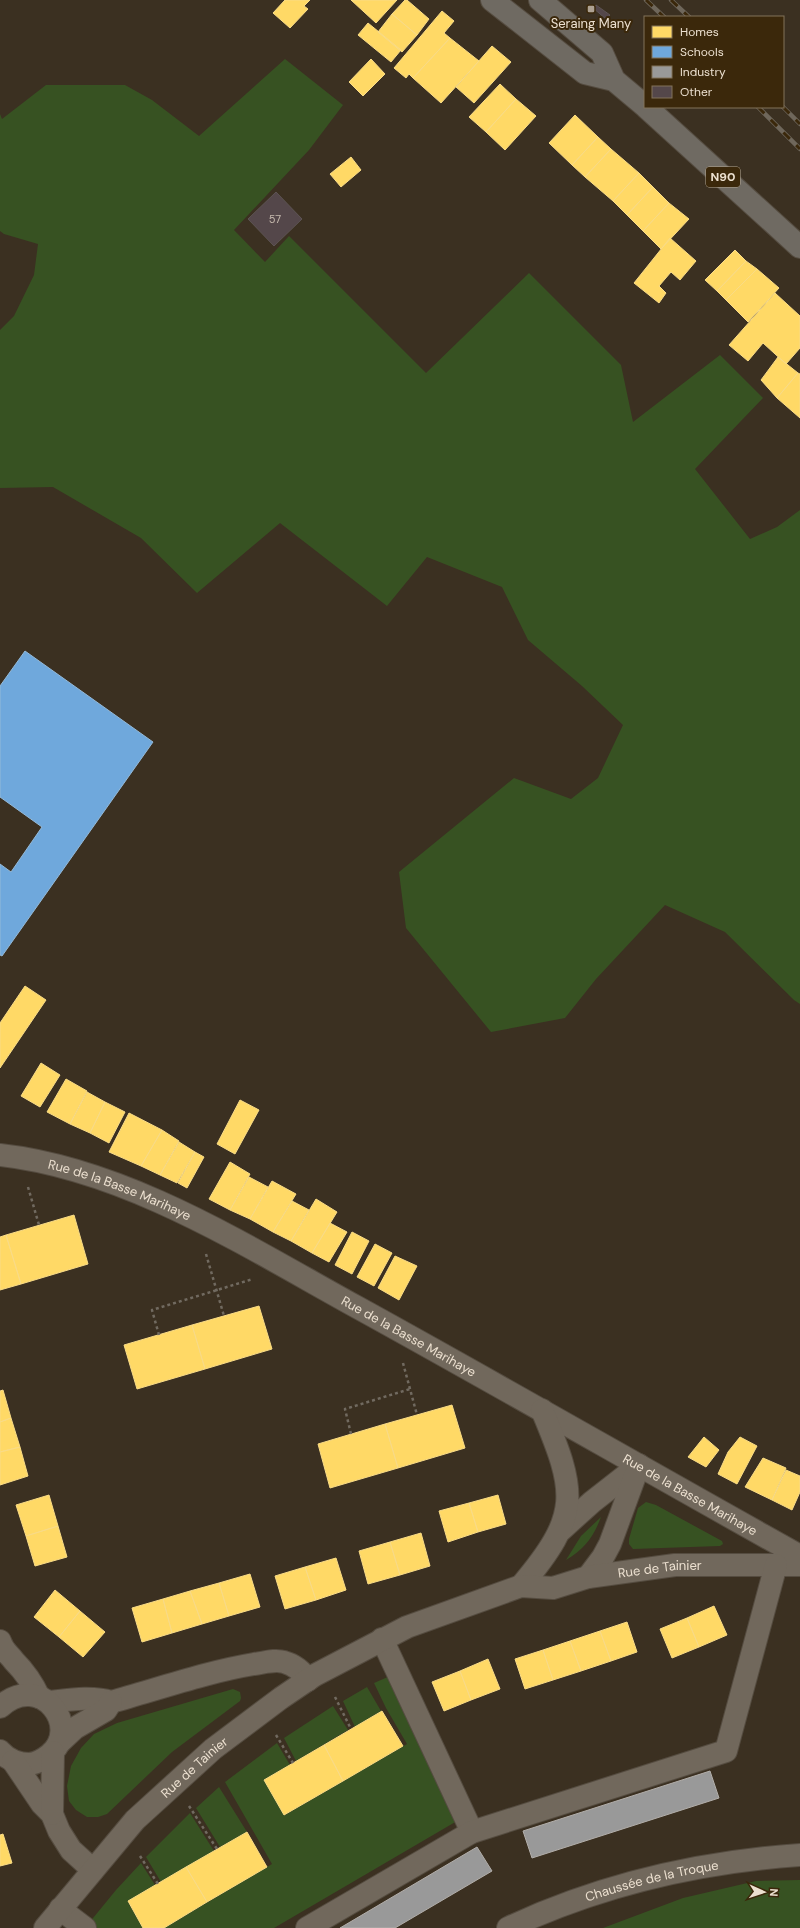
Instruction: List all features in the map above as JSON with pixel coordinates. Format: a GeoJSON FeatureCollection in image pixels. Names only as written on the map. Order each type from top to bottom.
{"type":"FeatureCollection","features":[{"type":"Feature","properties":{"kind":"main road","name":"N90"},"geometry":{"type":"LineString","coordinates":[[492,0],[585,73],[614,80]]}},
{"type":"Feature","properties":{"kind":"main road","name":"N90"},"geometry":{"type":"LineString","coordinates":[[540,0],[602,53],[614,80],[644,106]]}},
{"type":"Feature","properties":{"kind":"main road","name":"N90"},"geometry":{"type":"LineString","coordinates":[[646,108],[800,247]]}},
{"type":"Feature","properties":{"kind":"street","name":"Rue de la Basse Marihaye"},"geometry":{"type":"LineString","coordinates":[[0,1156],[52,1164],[101,1178],[143,1195],[210,1227],[542,1410],[800,1556]]}},
{"type":"Feature","properties":{"kind":"street"},"geometry":{"type":"LineString","coordinates":[[521,1586],[542,1561],[561,1530],[567,1511],[568,1491],[565,1469],[542,1410]]}},
{"type":"Feature","properties":{"kind":"street"},"geometry":{"type":"LineString","coordinates":[[561,1530],[592,1502],[639,1465]]}},
{"type":"Feature","properties":{"kind":"street"},"geometry":{"type":"LineString","coordinates":[[588,1578],[610,1544],[639,1465]]}},
{"type":"Feature","properties":{"kind":"street","name":"Rue de Tainier"},"geometry":{"type":"LineString","coordinates":[[45,1928],[60,1908],[135,1820],[213,1749],[280,1698],[338,1662],[382,1639],[407,1627],[521,1586],[554,1588],[588,1578],[675,1565],[800,1565]]}},
{"type":"Feature","properties":{"kind":"street"},"geometry":{"type":"LineString","coordinates":[[307,1928],[472,1832],[726,1751],[776,1565]]}},
{"type":"Feature","properties":{"kind":"street"},"geometry":{"type":"LineString","coordinates":[[382,1639],[472,1832]]}},
{"type":"Feature","properties":{"kind":"street"},"geometry":{"type":"LineString","coordinates":[[1,1648],[20,1668],[44,1700],[56,1710],[60,1721],[61,1732],[56,1747],[54,1806],[52,1814]]}},
{"type":"Feature","properties":{"kind":"street"},"geometry":{"type":"LineString","coordinates":[[0,1707],[8,1700],[17,1696],[28,1694],[44,1700],[105,1700],[111,1702],[233,1668],[271,1661],[283,1661],[294,1666],[301,1670],[308,1680]]}},
{"type":"Feature","properties":{"kind":"street"},"geometry":{"type":"LineString","coordinates":[[5,1757],[23,1764],[34,1763],[44,1759],[75,1728],[106,1710],[111,1702]]}},
{"type":"Feature","properties":{"kind":"street"},"geometry":{"type":"LineString","coordinates":[[5,1757],[42,1804],[52,1814],[59,1831],[71,1850],[93,1870]]}},
{"type":"Feature","properties":{"kind":"street","name":"Chaussée de la Troque"},"geometry":{"type":"LineString","coordinates":[[508,1928],[558,1906],[641,1880],[716,1864],[800,1855]]}},
{"type":"Feature","properties":{"kind":"street"},"geometry":{"type":"LineString","coordinates":[[60,1908],[85,1928]]}},
{"type":"Feature","properties":{"kind":"path"},"geometry":{"type":"LineString","coordinates":[[27,1182],[39,1225]]}},
{"type":"Feature","properties":{"kind":"path"},"geometry":{"type":"LineString","coordinates":[[206,1251],[224,1316]]}},
{"type":"Feature","properties":{"kind":"path"},"geometry":{"type":"LineString","coordinates":[[159,1335],[152,1310],[256,1278]]}},
{"type":"Feature","properties":{"kind":"path"},"geometry":{"type":"LineString","coordinates":[[402,1358],[417,1415]]}},
{"type":"Feature","properties":{"kind":"path"},"geometry":{"type":"LineString","coordinates":[[352,1434],[345,1409],[410,1389]]}},
{"type":"Feature","properties":{"kind":"path"},"geometry":{"type":"LineString","coordinates":[[335,1697],[351,1729]]}},
{"type":"Feature","properties":{"kind":"path"},"geometry":{"type":"LineString","coordinates":[[276,1735],[293,1763]]}},
{"type":"Feature","properties":{"kind":"path"},"geometry":{"type":"LineString","coordinates":[[189,1804],[216,1849]]}},
{"type":"Feature","properties":{"kind":"path"},"geometry":{"type":"LineString","coordinates":[[139,1854],[158,1884]]}},
{"type":"Feature","properties":{"kind":"green space"},"geometry":{"type":"Polygon","coordinates":[[[285,59],[343,105],[309,150],[234,230],[265,262],[289,236],[426,373],[529,273],[621,365],[633,422],[720,355],[763,398],[695,469],[750,539],[777,527],[800,510],[800,1004],[794,1000],[725,932],[665,905],[596,979],[565,1018],[491,1032],[406,928],[399,872],[514,778],[571,799],[598,778],[623,725],[582,686],[528,640],[502,587],[427,557],[387,606],[280,523],[197,593],[141,538],[53,487],[0,488],[0,330],[14,316],[34,275],[38,244],[4,234],[0,231],[0,114],[2,119],[46,85],[125,85],[152,100],[199,136],[285,59]]]}},
{"type":"Feature","properties":{"kind":"green space"},"geometry":{"type":"Polygon","coordinates":[[[646,1502],[656,1505],[722,1541],[723,1544],[720,1546],[633,1549],[629,1544],[629,1539],[638,1508],[646,1502]]]}},
{"type":"Feature","properties":{"kind":"green space"},"geometry":{"type":"Polygon","coordinates":[[[601,1517],[588,1542],[578,1552],[566,1560],[581,1536],[601,1517]]]}},
{"type":"Feature","properties":{"kind":"green space"},"geometry":{"type":"Polygon","coordinates":[[[390,1676],[457,1821],[274,1928],[164,1928],[272,1864],[225,1782],[277,1743],[290,1765],[264,1780],[285,1815],[407,1744],[386,1708],[374,1683],[390,1676]]]}},
{"type":"Feature","properties":{"kind":"green space"},"geometry":{"type":"Polygon","coordinates":[[[367,1687],[381,1711],[355,1727],[343,1701],[367,1687]]]}},
{"type":"Feature","properties":{"kind":"green space"},"geometry":{"type":"Polygon","coordinates":[[[233,1689],[240,1692],[240,1701],[172,1752],[107,1814],[98,1817],[87,1817],[76,1810],[69,1801],[67,1786],[71,1766],[81,1748],[94,1734],[117,1723],[233,1689]]]}},
{"type":"Feature","properties":{"kind":"green space"},"geometry":{"type":"Polygon","coordinates":[[[333,1706],[348,1730],[296,1761],[284,1738],[333,1706]]]}},
{"type":"Feature","properties":{"kind":"green space"},"geometry":{"type":"Polygon","coordinates":[[[219,1787],[247,1832],[220,1847],[196,1808],[219,1787]]]}},
{"type":"Feature","properties":{"kind":"green space"},"geometry":{"type":"Polygon","coordinates":[[[190,1813],[214,1851],[161,1882],[146,1857],[190,1813]]]}},
{"type":"Feature","properties":{"kind":"green space"},"geometry":{"type":"Polygon","coordinates":[[[141,1863],[155,1885],[128,1902],[143,1928],[95,1928],[89,1923],[116,1890],[141,1863]]]}},
{"type":"Feature","properties":{"kind":"green space"},"geometry":{"type":"Polygon","coordinates":[[[800,1880],[800,1928],[603,1928],[683,1898],[756,1881],[800,1880]]]}},
{"type":"Feature","properties":{"kind":"building: Homes"},"geometry":{"type":"Polygon","coordinates":[[[285,0],[310,0],[304,6],[308,9],[290,28],[273,13],[285,0]]]}},
{"type":"Feature","properties":{"kind":"building: Homes"},"geometry":{"type":"Polygon","coordinates":[[[351,0],[397,0],[376,23],[351,0]]]}},
{"type":"Feature","properties":{"kind":"building: Homes"},"geometry":{"type":"Polygon","coordinates":[[[405,0],[407,0],[429,19],[417,35],[392,14],[405,0]]]}},
{"type":"Feature","properties":{"kind":"building: Homes"},"geometry":{"type":"Polygon","coordinates":[[[442,11],[454,21],[444,33],[450,38],[413,78],[409,74],[406,78],[394,68],[442,11]]]}},
{"type":"Feature","properties":{"kind":"building: Homes"},"geometry":{"type":"Polygon","coordinates":[[[392,14],[417,35],[402,52],[378,32],[392,14]]]}},
{"type":"Feature","properties":{"kind":"building: Homes"},"geometry":{"type":"Polygon","coordinates":[[[368,23],[401,50],[391,62],[358,35],[368,23]]]}},
{"type":"Feature","properties":{"kind":"building: Homes"},"geometry":{"type":"Polygon","coordinates":[[[450,38],[479,61],[441,103],[413,78],[450,38]]]}},
{"type":"Feature","properties":{"kind":"building: Homes"},"geometry":{"type":"Polygon","coordinates":[[[492,46],[511,62],[474,103],[456,87],[492,46]]]}},
{"type":"Feature","properties":{"kind":"building: Homes"},"geometry":{"type":"Polygon","coordinates":[[[371,59],[385,74],[363,96],[349,82],[371,59]]]}},
{"type":"Feature","properties":{"kind":"building: Homes"},"geometry":{"type":"Polygon","coordinates":[[[500,84],[516,99],[486,132],[469,117],[500,84]]]}},
{"type":"Feature","properties":{"kind":"building: Homes"},"geometry":{"type":"Polygon","coordinates":[[[516,99],[536,116],[505,150],[486,132],[516,99]]]}},
{"type":"Feature","properties":{"kind":"building: Homes"},"geometry":{"type":"Polygon","coordinates":[[[575,115],[598,137],[572,165],[549,143],[575,115]]]}},
{"type":"Feature","properties":{"kind":"building: Homes"},"geometry":{"type":"Polygon","coordinates":[[[598,137],[611,149],[585,177],[572,165],[598,137]]]}},
{"type":"Feature","properties":{"kind":"building: Homes"},"geometry":{"type":"Polygon","coordinates":[[[611,149],[639,173],[613,201],[585,177],[611,149]]]}},
{"type":"Feature","properties":{"kind":"building: Homes"},"geometry":{"type":"Polygon","coordinates":[[[351,157],[361,170],[341,187],[330,174],[351,157]]]}},
{"type":"Feature","properties":{"kind":"building: Homes"},"geometry":{"type":"Polygon","coordinates":[[[639,173],[653,187],[627,215],[613,201],[639,173]]]}},
{"type":"Feature","properties":{"kind":"building: Homes"},"geometry":{"type":"Polygon","coordinates":[[[653,187],[669,203],[643,231],[627,215],[653,187]]]}},
{"type":"Feature","properties":{"kind":"building: Homes"},"geometry":{"type":"Polygon","coordinates":[[[669,203],[689,219],[661,249],[643,231],[669,203]]]}},
{"type":"Feature","properties":{"kind":"building: Homes"},"geometry":{"type":"Polygon","coordinates":[[[670,238],[696,261],[680,280],[671,272],[659,286],[666,293],[659,303],[634,283],[670,238]]]}},
{"type":"Feature","properties":{"kind":"building: Homes"},"geometry":{"type":"Polygon","coordinates":[[[735,250],[746,261],[717,291],[705,280],[735,250]]]}},
{"type":"Feature","properties":{"kind":"building: Homes"},"geometry":{"type":"Polygon","coordinates":[[[746,261],[757,269],[726,300],[717,291],[746,261]]]}},
{"type":"Feature","properties":{"kind":"building: Homes"},"geometry":{"type":"Polygon","coordinates":[[[757,269],[779,288],[748,322],[726,300],[757,269]]]}},
{"type":"Feature","properties":{"kind":"building: Homes"},"geometry":{"type":"Polygon","coordinates":[[[775,293],[800,316],[800,348],[786,364],[763,343],[748,361],[729,345],[775,293]]]}},
{"type":"Feature","properties":{"kind":"building: Homes"},"geometry":{"type":"Polygon","coordinates":[[[778,357],[798,373],[777,398],[761,380],[778,357]]]}},
{"type":"Feature","properties":{"kind":"building: Homes"},"geometry":{"type":"Polygon","coordinates":[[[798,373],[800,374],[800,418],[777,398],[798,373]]]}},
{"type":"Feature","properties":{"kind":"building: Homes"},"geometry":{"type":"Polygon","coordinates":[[[25,986],[46,1000],[0,1068],[0,1023],[25,986]]]}},
{"type":"Feature","properties":{"kind":"building: Homes"},"geometry":{"type":"Polygon","coordinates":[[[41,1063],[60,1075],[40,1107],[21,1096],[41,1063]]]}},
{"type":"Feature","properties":{"kind":"building: Homes"},"geometry":{"type":"Polygon","coordinates":[[[66,1079],[87,1091],[70,1124],[47,1112],[66,1079]]]}},
{"type":"Feature","properties":{"kind":"building: Homes"},"geometry":{"type":"Polygon","coordinates":[[[87,1092],[105,1102],[90,1133],[70,1124],[87,1092]]]}},
{"type":"Feature","properties":{"kind":"building: Homes"},"geometry":{"type":"Polygon","coordinates":[[[240,1100],[259,1110],[235,1154],[217,1144],[240,1100]]]}},
{"type":"Feature","properties":{"kind":"building: Homes"},"geometry":{"type":"Polygon","coordinates":[[[105,1102],[125,1112],[109,1143],[90,1133],[105,1102]]]}},
{"type":"Feature","properties":{"kind":"building: Homes"},"geometry":{"type":"Polygon","coordinates":[[[129,1113],[162,1130],[141,1166],[109,1152],[129,1113]]]}},
{"type":"Feature","properties":{"kind":"building: Homes"},"geometry":{"type":"Polygon","coordinates":[[[162,1130],[179,1141],[160,1175],[141,1166],[162,1130]]]}},
{"type":"Feature","properties":{"kind":"building: Homes"},"geometry":{"type":"Polygon","coordinates":[[[179,1142],[195,1152],[177,1183],[160,1175],[179,1142]]]}},
{"type":"Feature","properties":{"kind":"building: Homes"},"geometry":{"type":"Polygon","coordinates":[[[195,1152],[204,1157],[187,1188],[178,1183],[195,1152]]]}},
{"type":"Feature","properties":{"kind":"building: Homes"},"geometry":{"type":"Polygon","coordinates":[[[230,1162],[250,1174],[230,1210],[209,1199],[230,1162]]]}},
{"type":"Feature","properties":{"kind":"building: Homes"},"geometry":{"type":"Polygon","coordinates":[[[249,1177],[268,1187],[250,1219],[230,1210],[249,1177]]]}},
{"type":"Feature","properties":{"kind":"building: Homes"},"geometry":{"type":"Polygon","coordinates":[[[272,1181],[296,1194],[273,1232],[250,1219],[272,1181]]]}},
{"type":"Feature","properties":{"kind":"building: Homes"},"geometry":{"type":"Polygon","coordinates":[[[316,1199],[337,1212],[312,1253],[291,1241],[316,1199]]]}},
{"type":"Feature","properties":{"kind":"building: Homes"},"geometry":{"type":"Polygon","coordinates":[[[292,1201],[309,1210],[291,1241],[273,1232],[292,1201]]]}},
{"type":"Feature","properties":{"kind":"building: Homes"},"geometry":{"type":"Polygon","coordinates":[[[74,1215],[88,1264],[21,1284],[6,1235],[74,1215]]]}},
{"type":"Feature","properties":{"kind":"building: Homes"},"geometry":{"type":"Polygon","coordinates":[[[330,1223],[347,1232],[329,1262],[312,1253],[330,1223]]]}},
{"type":"Feature","properties":{"kind":"building: Homes"},"geometry":{"type":"Polygon","coordinates":[[[352,1232],[369,1241],[352,1274],[335,1265],[352,1232]]]}},
{"type":"Feature","properties":{"kind":"building: Homes"},"geometry":{"type":"Polygon","coordinates":[[[6,1235],[21,1284],[0,1290],[0,1237],[6,1235]]]}},
{"type":"Feature","properties":{"kind":"building: Homes"},"geometry":{"type":"Polygon","coordinates":[[[375,1244],[392,1253],[374,1286],[357,1277],[375,1244]]]}},
{"type":"Feature","properties":{"kind":"building: Homes"},"geometry":{"type":"Polygon","coordinates":[[[395,1256],[417,1266],[399,1300],[378,1288],[395,1256]]]}},
{"type":"Feature","properties":{"kind":"building: Homes"},"geometry":{"type":"Polygon","coordinates":[[[259,1306],[272,1349],[205,1369],[192,1325],[259,1306]]]}},
{"type":"Feature","properties":{"kind":"building: Homes"},"geometry":{"type":"Polygon","coordinates":[[[192,1325],[205,1369],[137,1389],[124,1345],[192,1325]]]}},
{"type":"Feature","properties":{"kind":"building: Homes"},"geometry":{"type":"Polygon","coordinates":[[[3,1390],[11,1418],[0,1422],[0,1391],[3,1390]]]}},
{"type":"Feature","properties":{"kind":"building: Homes"},"geometry":{"type":"Polygon","coordinates":[[[452,1405],[465,1448],[398,1468],[385,1424],[452,1405]]]}},
{"type":"Feature","properties":{"kind":"building: Homes"},"geometry":{"type":"Polygon","coordinates":[[[11,1418],[20,1447],[0,1452],[0,1422],[11,1418]]]}},
{"type":"Feature","properties":{"kind":"building: Homes"},"geometry":{"type":"Polygon","coordinates":[[[385,1424],[398,1468],[330,1488],[318,1444],[385,1424]]]}},
{"type":"Feature","properties":{"kind":"building: Homes"},"geometry":{"type":"Polygon","coordinates":[[[704,1437],[719,1450],[706,1467],[688,1457],[704,1437]]]}},
{"type":"Feature","properties":{"kind":"building: Homes"},"geometry":{"type":"Polygon","coordinates":[[[740,1437],[757,1446],[737,1484],[718,1474],[728,1452],[740,1437]]]}},
{"type":"Feature","properties":{"kind":"building: Homes"},"geometry":{"type":"Polygon","coordinates":[[[20,1447],[28,1476],[0,1485],[0,1452],[20,1447]]]}},
{"type":"Feature","properties":{"kind":"building: Homes"},"geometry":{"type":"Polygon","coordinates":[[[763,1458],[786,1468],[772,1500],[745,1487],[763,1458]]]}},
{"type":"Feature","properties":{"kind":"building: Homes"},"geometry":{"type":"Polygon","coordinates":[[[786,1470],[800,1476],[800,1492],[792,1510],[772,1500],[786,1470]]]}},
{"type":"Feature","properties":{"kind":"building: Homes"},"geometry":{"type":"Polygon","coordinates":[[[49,1495],[58,1526],[26,1536],[16,1505],[49,1495]]]}},
{"type":"Feature","properties":{"kind":"building: Homes"},"geometry":{"type":"Polygon","coordinates":[[[498,1495],[506,1524],[478,1532],[469,1503],[498,1495]]]}},
{"type":"Feature","properties":{"kind":"building: Homes"},"geometry":{"type":"Polygon","coordinates":[[[469,1503],[478,1532],[448,1542],[439,1511],[469,1503]]]}},
{"type":"Feature","properties":{"kind":"building: Homes"},"geometry":{"type":"Polygon","coordinates":[[[58,1526],[67,1557],[35,1566],[26,1536],[58,1526]]]}},
{"type":"Feature","properties":{"kind":"building: Homes"},"geometry":{"type":"Polygon","coordinates":[[[421,1533],[430,1566],[400,1575],[390,1542],[421,1533]]]}},
{"type":"Feature","properties":{"kind":"building: Homes"},"geometry":{"type":"Polygon","coordinates":[[[390,1542],[400,1575],[368,1584],[359,1551],[390,1542]]]}},
{"type":"Feature","properties":{"kind":"building: Homes"},"geometry":{"type":"Polygon","coordinates":[[[336,1558],[346,1590],[316,1600],[305,1567],[336,1558]]]}},
{"type":"Feature","properties":{"kind":"building: Homes"},"geometry":{"type":"Polygon","coordinates":[[[305,1567],[316,1600],[285,1609],[275,1576],[305,1567]]]}},
{"type":"Feature","properties":{"kind":"building: Homes"},"geometry":{"type":"Polygon","coordinates":[[[250,1574],[260,1607],[229,1616],[219,1583],[250,1574]]]}},
{"type":"Feature","properties":{"kind":"building: Homes"},"geometry":{"type":"Polygon","coordinates":[[[219,1583],[229,1616],[202,1624],[190,1591],[219,1583]]]}},
{"type":"Feature","properties":{"kind":"building: Homes"},"geometry":{"type":"Polygon","coordinates":[[[55,1590],[80,1611],[59,1637],[34,1617],[55,1590]]]}},
{"type":"Feature","properties":{"kind":"building: Homes"},"geometry":{"type":"Polygon","coordinates":[[[190,1591],[202,1624],[172,1633],[163,1599],[190,1591]]]}},
{"type":"Feature","properties":{"kind":"building: Homes"},"geometry":{"type":"Polygon","coordinates":[[[163,1599],[172,1633],[142,1642],[132,1608],[163,1599]]]}},
{"type":"Feature","properties":{"kind":"building: Homes"},"geometry":{"type":"Polygon","coordinates":[[[714,1606],[727,1635],[699,1647],[687,1618],[714,1606]]]}},
{"type":"Feature","properties":{"kind":"building: Homes"},"geometry":{"type":"Polygon","coordinates":[[[80,1611],[105,1632],[83,1657],[59,1637],[80,1611]]]}},
{"type":"Feature","properties":{"kind":"building: Homes"},"geometry":{"type":"Polygon","coordinates":[[[687,1618],[699,1647],[672,1658],[660,1629],[687,1618]]]}},
{"type":"Feature","properties":{"kind":"building: Homes"},"geometry":{"type":"Polygon","coordinates":[[[627,1622],[637,1652],[611,1661],[600,1631],[627,1622]]]}},
{"type":"Feature","properties":{"kind":"building: Homes"},"geometry":{"type":"Polygon","coordinates":[[[600,1631],[611,1661],[581,1671],[570,1641],[600,1631]]]}},
{"type":"Feature","properties":{"kind":"building: Homes"},"geometry":{"type":"Polygon","coordinates":[[[570,1641],[581,1671],[553,1680],[543,1650],[570,1641]]]}},
{"type":"Feature","properties":{"kind":"building: Homes"},"geometry":{"type":"Polygon","coordinates":[[[543,1650],[553,1680],[525,1689],[515,1659],[543,1650]]]}},
{"type":"Feature","properties":{"kind":"building: Homes"},"geometry":{"type":"Polygon","coordinates":[[[488,1659],[500,1689],[471,1700],[460,1671],[488,1659]]]}},
{"type":"Feature","properties":{"kind":"building: Homes"},"geometry":{"type":"Polygon","coordinates":[[[460,1671],[471,1700],[444,1711],[432,1682],[460,1671]]]}},
{"type":"Feature","properties":{"kind":"building: Homes"},"geometry":{"type":"Polygon","coordinates":[[[382,1711],[403,1746],[343,1781],[324,1745],[382,1711]]]}},
{"type":"Feature","properties":{"kind":"building: Homes"},"geometry":{"type":"Polygon","coordinates":[[[324,1745],[343,1781],[284,1815],[264,1780],[324,1745]]]}},
{"type":"Feature","properties":{"kind":"building: Homes"},"geometry":{"type":"Polygon","coordinates":[[[247,1832],[267,1867],[207,1902],[186,1867],[247,1832]]]}},
{"type":"Feature","properties":{"kind":"building: Homes"},"geometry":{"type":"Polygon","coordinates":[[[3,1834],[12,1863],[0,1866],[0,1835],[3,1834]]]}},
{"type":"Feature","properties":{"kind":"building: Homes"},"geometry":{"type":"Polygon","coordinates":[[[186,1867],[207,1902],[164,1928],[143,1928],[128,1901],[186,1867]]]}},
{"type":"Feature","properties":{"kind":"building: Schools"},"geometry":{"type":"Polygon","coordinates":[[[25,651],[153,742],[2,956],[0,955],[0,864],[11,872],[42,827],[0,797],[0,686],[25,651]]]}},
{"type":"Feature","properties":{"kind":"building: Industry"},"geometry":{"type":"Polygon","coordinates":[[[710,1771],[719,1798],[532,1858],[523,1831],[710,1771]]]}},
{"type":"Feature","properties":{"kind":"building: Industry"},"geometry":{"type":"Polygon","coordinates":[[[477,1847],[492,1871],[395,1928],[340,1928],[477,1847]]]}},
{"type":"Feature","properties":{"kind":"building: Other"},"geometry":{"type":"Polygon","coordinates":[[[596,5],[610,15],[606,19],[593,8],[596,5]]]}},
{"type":"Feature","properties":{"kind":"building: Other"},"geometry":{"type":"Polygon","coordinates":[[[276,192],[302,219],[274,246],[248,219],[276,192]]]}},
{"type":"Feature","properties":{"kind":"railway"},"geometry":{"type":"LineString","coordinates":[[646,0],[663,16]]}},
{"type":"Feature","properties":{"kind":"railway"},"geometry":{"type":"LineString","coordinates":[[671,0],[688,16]]}},
{"type":"Feature","properties":{"kind":"railway"},"geometry":{"type":"LineString","coordinates":[[759,108],[800,149]]}},
{"type":"Feature","properties":{"kind":"railway"},"geometry":{"type":"LineString","coordinates":[[784,108],[800,124]]}},
{"type":"Feature","properties":{"kind":"place","name":"Seraing Many"},"geometry":{"type":"Point","coordinates":[591,9]}}]}
